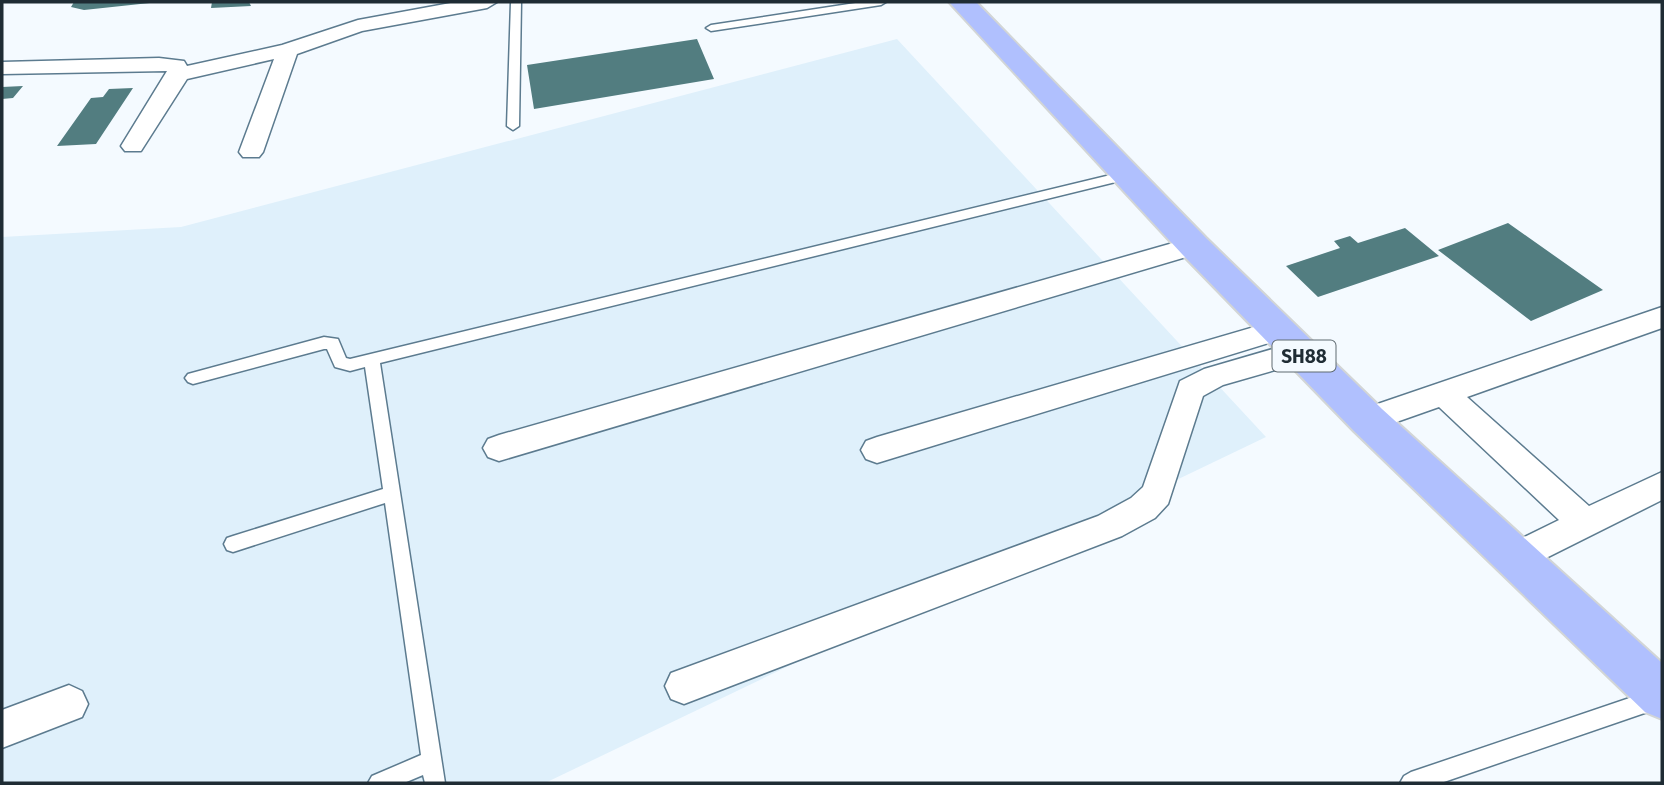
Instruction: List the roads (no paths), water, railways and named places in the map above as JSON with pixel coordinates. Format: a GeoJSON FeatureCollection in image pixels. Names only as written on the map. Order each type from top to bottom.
{"type":"FeatureCollection","features":[{"type":"Feature","properties":{"kind":"main road","name":"SH88"},"geometry":{"type":"LineString","coordinates":[[962,2],[1194,246],[1368,420],[1662,696]]}},
{"type":"Feature","properties":{"kind":"street"},"geometry":{"type":"LineString","coordinates":[[133,146],[180,74],[288,50],[358,26],[487,2]]}},
{"type":"Feature","properties":{"kind":"street"},"geometry":{"type":"LineString","coordinates":[[251,152],[288,50]]}},
{"type":"Feature","properties":{"kind":"street"},"geometry":{"type":"LineString","coordinates":[[2,68],[159,64],[176,66],[180,74]]}},
{"type":"Feature","properties":{"kind":"street"},"geometry":{"type":"LineString","coordinates":[[499,448],[1194,246]]}},
{"type":"Feature","properties":{"kind":"street"},"geometry":{"type":"LineString","coordinates":[[1368,420],[1662,317]]}},
{"type":"Feature","properties":{"kind":"street"},"geometry":{"type":"LineString","coordinates":[[877,450],[1289,341]]}},
{"type":"Feature","properties":{"kind":"street"},"geometry":{"type":"LineString","coordinates":[[684,686],[1110,526],[1143,508],[1157,494],[1190,389],[1289,341]]}},
{"type":"Feature","properties":{"kind":"street"},"geometry":{"type":"LineString","coordinates":[[1443,393],[1586,524]]}},
{"type":"Feature","properties":{"kind":"street"},"geometry":{"type":"LineString","coordinates":[[1516,558],[1662,485]]}},
{"type":"Feature","properties":{"kind":"street"},"geometry":{"type":"LineString","coordinates":[[2,729],[69,704]]}},
{"type":"Feature","properties":{"kind":"lane"},"geometry":{"type":"LineString","coordinates":[[513,126],[516,2]]}},
{"type":"Feature","properties":{"kind":"lane"},"geometry":{"type":"LineString","coordinates":[[711,28],[881,2]]}},
{"type":"Feature","properties":{"kind":"lane"},"geometry":{"type":"LineString","coordinates":[[193,378],[324,343],[333,344],[340,363],[350,365],[1127,175]]}},
{"type":"Feature","properties":{"kind":"lane"},"geometry":{"type":"LineString","coordinates":[[372,359],[435,783]]}},
{"type":"Feature","properties":{"kind":"lane"},"geometry":{"type":"LineString","coordinates":[[233,544],[392,493]]}},
{"type":"Feature","properties":{"kind":"lane"},"geometry":{"type":"LineString","coordinates":[[1411,783],[1662,696]]}},
{"type":"Feature","properties":{"kind":"lane"},"geometry":{"type":"LineString","coordinates":[[379,783],[432,761]]}}]}
